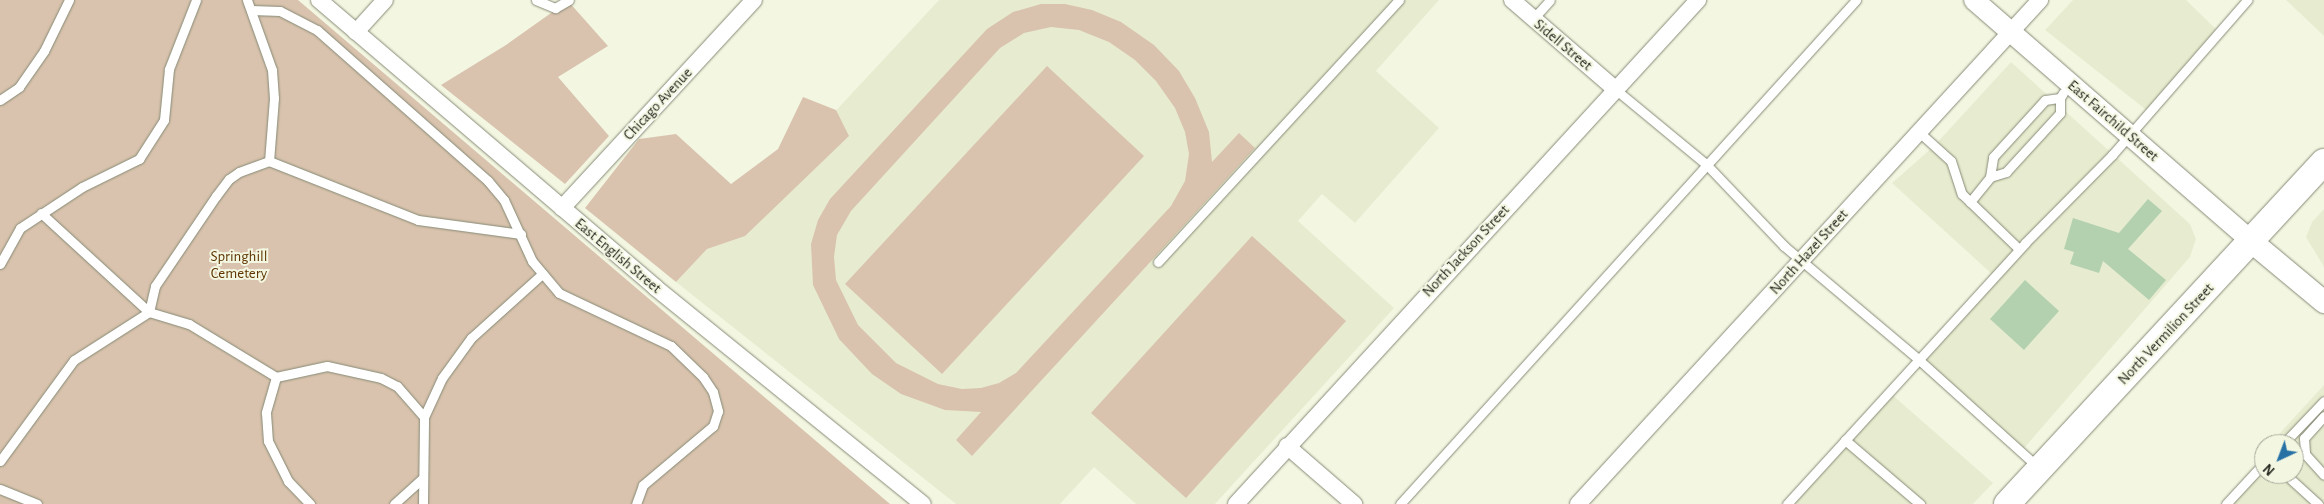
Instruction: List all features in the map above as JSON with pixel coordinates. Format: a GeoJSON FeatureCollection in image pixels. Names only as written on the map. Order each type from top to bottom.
{"type":"FeatureCollection","features":[{"type":"Feature","properties":{"kind":"main road","name":"North Vermilion Street"},"geometry":{"type":"LineString","coordinates":[[2007,504],[2252,242],[2324,162]]}},
{"type":"Feature","properties":{"kind":"main road"},"geometry":{"type":"LineString","coordinates":[[2252,242],[2324,302]]}},
{"type":"Feature","properties":{"kind":"street","name":"East English Street"},"geometry":{"type":"LineString","coordinates":[[319,0],[562,208],[923,504]]}},
{"type":"Feature","properties":{"kind":"street"},"geometry":{"type":"LineString","coordinates":[[356,32],[385,0]]}},
{"type":"Feature","properties":{"kind":"street","name":"Sidell Street"},"geometry":{"type":"LineString","coordinates":[[1512,0],[1615,89]]}},
{"type":"Feature","properties":{"kind":"street","name":"North Jackson Street"},"geometry":{"type":"LineString","coordinates":[[1236,504],[1287,446],[1698,0]]}},
{"type":"Feature","properties":{"kind":"street","name":"East Fairchild Street"},"geometry":{"type":"LineString","coordinates":[[1974,0],[2011,32],[2065,91],[2130,136],[2252,242]]}},
{"type":"Feature","properties":{"kind":"street","name":"North Hazel Street"},"geometry":{"type":"LineString","coordinates":[[1578,504],[2040,0]]}},
{"type":"Feature","properties":{"kind":"street","name":"Chicago Avenue"},"geometry":{"type":"LineString","coordinates":[[562,208],[751,1]]}},
{"type":"Feature","properties":{"kind":"street"},"geometry":{"type":"LineString","coordinates":[[1287,446],[1354,504]]}},
{"type":"Feature","properties":{"kind":"lane"},"geometry":{"type":"LineString","coordinates":[[0,100],[24,80],[44,51],[69,0]]}},
{"type":"Feature","properties":{"kind":"lane"},"geometry":{"type":"LineString","coordinates":[[0,264],[20,228],[82,186],[139,159],[164,120],[169,70],[196,0]]}},
{"type":"Feature","properties":{"kind":"lane"},"geometry":{"type":"LineString","coordinates":[[247,0],[272,70],[274,98],[269,161]]}},
{"type":"Feature","properties":{"kind":"lane"},"geometry":{"type":"LineString","coordinates":[[536,0],[555,8],[569,0]]}},
{"type":"Feature","properties":{"kind":"lane"},"geometry":{"type":"LineString","coordinates":[[1158,262],[1399,0]]}},
{"type":"Feature","properties":{"kind":"lane"},"geometry":{"type":"LineString","coordinates":[[1533,19],[1550,0]]}},
{"type":"Feature","properties":{"kind":"lane"},"geometry":{"type":"LineString","coordinates":[[1400,504],[1856,0]]}},
{"type":"Feature","properties":{"kind":"lane"},"geometry":{"type":"LineString","coordinates":[[1787,504],[2019,249],[2130,136],[2247,0]]}},
{"type":"Feature","properties":{"kind":"lane"},"geometry":{"type":"LineString","coordinates":[[251,10],[280,11],[317,30],[477,170],[504,200],[532,261],[559,293],[671,346],[703,377],[713,392],[718,411],[713,426],[643,485],[636,504]]}},
{"type":"Feature","properties":{"kind":"lane"},"geometry":{"type":"LineString","coordinates":[[1615,89],[1706,164],[1801,260],[1918,359],[2041,469]]}},
{"type":"Feature","properties":{"kind":"lane"},"geometry":{"type":"LineString","coordinates":[[1990,177],[2006,172],[2060,113],[2065,91]]}},
{"type":"Feature","properties":{"kind":"lane"},"geometry":{"type":"LineString","coordinates":[[1970,202],[1990,177],[1993,157],[2045,100],[2065,91]]}},
{"type":"Feature","properties":{"kind":"lane"},"geometry":{"type":"LineString","coordinates":[[1919,132],[1951,161],[1962,194],[2019,249]]}},
{"type":"Feature","properties":{"kind":"lane"},"geometry":{"type":"LineString","coordinates":[[0,461],[74,360],[149,312],[155,286],[229,179],[269,161],[418,220],[521,234]]}},
{"type":"Feature","properties":{"kind":"lane"},"geometry":{"type":"LineString","coordinates":[[41,213],[149,312],[189,324],[276,377],[327,366],[357,370],[397,386],[424,417]]}},
{"type":"Feature","properties":{"kind":"lane"},"geometry":{"type":"LineString","coordinates":[[424,504],[424,417],[442,378],[471,338],[542,274]]}},
{"type":"Feature","properties":{"kind":"lane"},"geometry":{"type":"LineString","coordinates":[[276,377],[266,414],[268,441],[288,480],[310,504]]}},
{"type":"Feature","properties":{"kind":"lane"},"geometry":{"type":"LineString","coordinates":[[2293,434],[2324,401]]}},
{"type":"Feature","properties":{"kind":"lane"},"geometry":{"type":"LineString","coordinates":[[2324,416],[2304,438],[2305,454],[2324,475]]}},
{"type":"Feature","properties":{"kind":"lane"},"geometry":{"type":"LineString","coordinates":[[1845,440],[1920,504]]}},
{"type":"Feature","properties":{"kind":"lane"},"geometry":{"type":"LineString","coordinates":[[2226,504],[2254,474]]}},
{"type":"Feature","properties":{"kind":"lane"},"geometry":{"type":"LineString","coordinates":[[394,504],[423,478]]}},
{"type":"Feature","properties":{"kind":"lane"},"geometry":{"type":"LineString","coordinates":[[2296,484],[2318,504]]}},
{"type":"Feature","properties":{"kind":"lane"},"geometry":{"type":"LineString","coordinates":[[0,488],[37,504]]}},
{"type":"Feature","properties":{"kind":"shaded area"},"geometry":{"type":"Polygon","coordinates":[[[939,0],[1439,0],[1376,71],[1439,128],[1355,223],[1322,194],[1298,221],[1394,308],[1215,504],[1136,504],[1094,467],[1060,504],[956,504],[676,282],[939,0]]]}},
{"type":"Feature","properties":{"kind":"shaded area"},"geometry":{"type":"Polygon","coordinates":[[[2073,0],[2186,0],[2219,32],[2150,113],[2045,30],[2073,0]]]}},
{"type":"Feature","properties":{"kind":"shaded area"},"geometry":{"type":"Polygon","coordinates":[[[2286,0],[2324,0],[2324,36],[2286,0]]]}},
{"type":"Feature","properties":{"kind":"shaded area"},"geometry":{"type":"Polygon","coordinates":[[[2011,62],[2190,224],[2196,239],[2190,257],[2019,454],[1914,363],[1994,276],[1892,183],[1934,146],[2011,62]]]}},
{"type":"Feature","properties":{"kind":"shaded area"},"geometry":{"type":"Polygon","coordinates":[[[2324,209],[2324,267],[2306,237],[2312,222],[2324,209]]]}},
{"type":"Feature","properties":{"kind":"shaded area"},"geometry":{"type":"Polygon","coordinates":[[[2324,385],[2324,504],[2226,504],[2254,472],[2254,484],[2304,484],[2304,434],[2279,434],[2324,385]]]}},
{"type":"Feature","properties":{"kind":"shaded area"},"geometry":{"type":"Polygon","coordinates":[[[1889,392],[1993,483],[1973,504],[1787,504],[1889,392]]]}},
{"type":"Feature","properties":{"kind":"green space","name":"Springhill Cemetery"},"geometry":{"type":"Polygon","coordinates":[[[0,0],[298,0],[890,504],[0,504],[0,0]]]}},
{"type":"Feature","properties":{"kind":"green space"},"geometry":{"type":"Polygon","coordinates":[[[568,1],[608,46],[558,77],[609,136],[565,184],[441,85],[506,45],[568,1]]]}},
{"type":"Feature","properties":{"kind":"green space"},"geometry":{"type":"Polygon","coordinates":[[[1041,4],[1065,4],[1092,10],[1121,22],[1154,45],[1179,71],[1195,98],[1209,132],[1212,162],[1239,133],[1255,148],[972,456],[956,440],[981,412],[945,410],[901,394],[872,374],[839,339],[813,285],[811,244],[818,220],[830,199],[987,29],[1013,12],[1041,4]],[[1051,27],[1024,33],[1000,48],[851,211],[837,235],[834,257],[836,280],[858,325],[896,363],[938,384],[962,389],[981,388],[999,383],[1016,373],[1171,206],[1185,181],[1189,154],[1185,132],[1175,108],[1156,81],[1135,60],[1109,42],[1079,30],[1051,27]]]}},
{"type":"Feature","properties":{"kind":"green space"},"geometry":{"type":"Polygon","coordinates":[[[1047,66],[1144,156],[942,374],[845,284],[1047,66]]]}},
{"type":"Feature","properties":{"kind":"green space"},"geometry":{"type":"Polygon","coordinates":[[[803,97],[836,110],[849,136],[745,236],[707,249],[676,282],[585,208],[639,139],[676,134],[731,184],[778,149],[803,97]]]}},
{"type":"Feature","properties":{"kind":"green space"},"geometry":{"type":"Polygon","coordinates":[[[1252,236],[1346,321],[1186,498],[1091,413],[1252,236]]]}},
{"type":"Feature","properties":{"kind":"building"},"geometry":{"type":"Polygon","coordinates":[[[2148,199],[2162,211],[2128,249],[2166,280],[2149,300],[2103,261],[2099,273],[2070,264],[2074,252],[2064,249],[2073,218],[2119,233],[2148,199]]]}},
{"type":"Feature","properties":{"kind":"building"},"geometry":{"type":"Polygon","coordinates":[[[2025,280],[2059,311],[2024,350],[1990,319],[2025,280]]]}}]}
